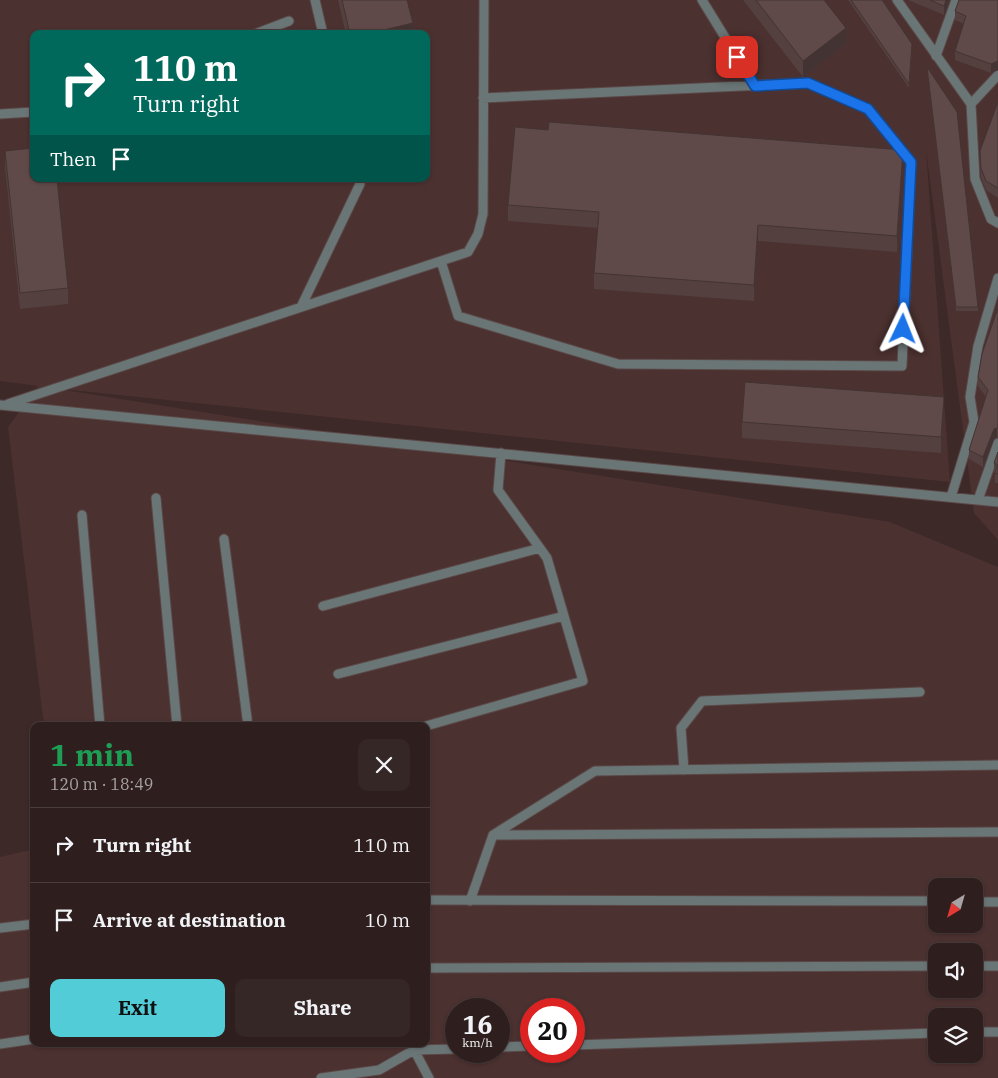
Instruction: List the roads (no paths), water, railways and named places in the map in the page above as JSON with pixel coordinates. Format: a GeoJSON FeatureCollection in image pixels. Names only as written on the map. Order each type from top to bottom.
{"type":"FeatureCollection","features":[{"type":"Feature","properties":{"kind":"lane"},"geometry":{"type":"LineString","coordinates":[[315,0],[322,30]]}},
{"type":"Feature","properties":{"kind":"lane"},"geometry":{"type":"LineString","coordinates":[[2,405],[468,252],[478,234],[483,214],[484,0]]}},
{"type":"Feature","properties":{"kind":"lane"},"geometry":{"type":"LineString","coordinates":[[702,0],[755,86]]}},
{"type":"Feature","properties":{"kind":"lane"},"geometry":{"type":"LineString","coordinates":[[897,0],[971,104],[975,179],[991,219],[998,223]]}},
{"type":"Feature","properties":{"kind":"lane"},"geometry":{"type":"LineString","coordinates":[[936,56],[956,0]]}},
{"type":"Feature","properties":{"kind":"lane"},"geometry":{"type":"LineString","coordinates":[[266,30],[289,22]]}},
{"type":"Feature","properties":{"kind":"lane"},"geometry":{"type":"LineString","coordinates":[[971,104],[998,75]]}},
{"type":"Feature","properties":{"kind":"lane"},"geometry":{"type":"LineString","coordinates":[[441,262],[458,316],[618,364],[902,366],[911,162],[868,109],[808,83],[483,98]]}},
{"type":"Feature","properties":{"kind":"lane"},"geometry":{"type":"LineString","coordinates":[[0,114],[30,112]]}},
{"type":"Feature","properties":{"kind":"lane"},"geometry":{"type":"LineString","coordinates":[[301,307],[360,182]]}},
{"type":"Feature","properties":{"kind":"lane"},"geometry":{"type":"LineString","coordinates":[[951,497],[974,422],[970,397],[977,354],[998,278]]}},
{"type":"Feature","properties":{"kind":"lane"},"geometry":{"type":"LineString","coordinates":[[2,405],[998,502]]}},
{"type":"Feature","properties":{"kind":"lane"},"geometry":{"type":"LineString","coordinates":[[978,500],[998,443]]}},
{"type":"Feature","properties":{"kind":"lane"},"geometry":{"type":"LineString","coordinates":[[430,725],[582,681],[546,558],[498,490],[501,454]]}},
{"type":"Feature","properties":{"kind":"lane"},"geometry":{"type":"LineString","coordinates":[[156,498],[177,722]]}},
{"type":"Feature","properties":{"kind":"lane"},"geometry":{"type":"LineString","coordinates":[[82,515],[100,722]]}},
{"type":"Feature","properties":{"kind":"lane"},"geometry":{"type":"LineString","coordinates":[[224,539],[247,722]]}},
{"type":"Feature","properties":{"kind":"lane"},"geometry":{"type":"LineString","coordinates":[[323,606],[540,548]]}},
{"type":"Feature","properties":{"kind":"lane"},"geometry":{"type":"LineString","coordinates":[[338,674],[564,616]]}},
{"type":"Feature","properties":{"kind":"lane"},"geometry":{"type":"LineString","coordinates":[[684,770],[681,728],[702,701],[920,692]]}},
{"type":"Feature","properties":{"kind":"lane"},"geometry":{"type":"LineString","coordinates":[[470,901],[493,835],[596,771],[998,765]]}},
{"type":"Feature","properties":{"kind":"lane"},"geometry":{"type":"LineString","coordinates":[[493,835],[998,832]]}},
{"type":"Feature","properties":{"kind":"lane"},"geometry":{"type":"LineString","coordinates":[[430,900],[928,902]]}},
{"type":"Feature","properties":{"kind":"lane"},"geometry":{"type":"LineString","coordinates":[[983,902],[998,902]]}},
{"type":"Feature","properties":{"kind":"lane"},"geometry":{"type":"LineString","coordinates":[[0,928],[30,924]]}},
{"type":"Feature","properties":{"kind":"lane"},"geometry":{"type":"LineString","coordinates":[[430,968],[928,966]]}},
{"type":"Feature","properties":{"kind":"lane"},"geometry":{"type":"LineString","coordinates":[[983,966],[998,966]]}},
{"type":"Feature","properties":{"kind":"lane"},"geometry":{"type":"LineString","coordinates":[[0,987],[30,983]]}},
{"type":"Feature","properties":{"kind":"lane"},"geometry":{"type":"LineString","coordinates":[[983,1032],[998,1032]]}},
{"type":"Feature","properties":{"kind":"lane"},"geometry":{"type":"LineString","coordinates":[[585,1045],[928,1034]]}},
{"type":"Feature","properties":{"kind":"lane"},"geometry":{"type":"LineString","coordinates":[[0,1044],[30,1040]]}},
{"type":"Feature","properties":{"kind":"lane"},"geometry":{"type":"LineString","coordinates":[[321,1078],[379,1070],[413,1047],[445,1048]]}},
{"type":"Feature","properties":{"kind":"lane"},"geometry":{"type":"LineString","coordinates":[[413,1047],[429,1078]]}}]}
